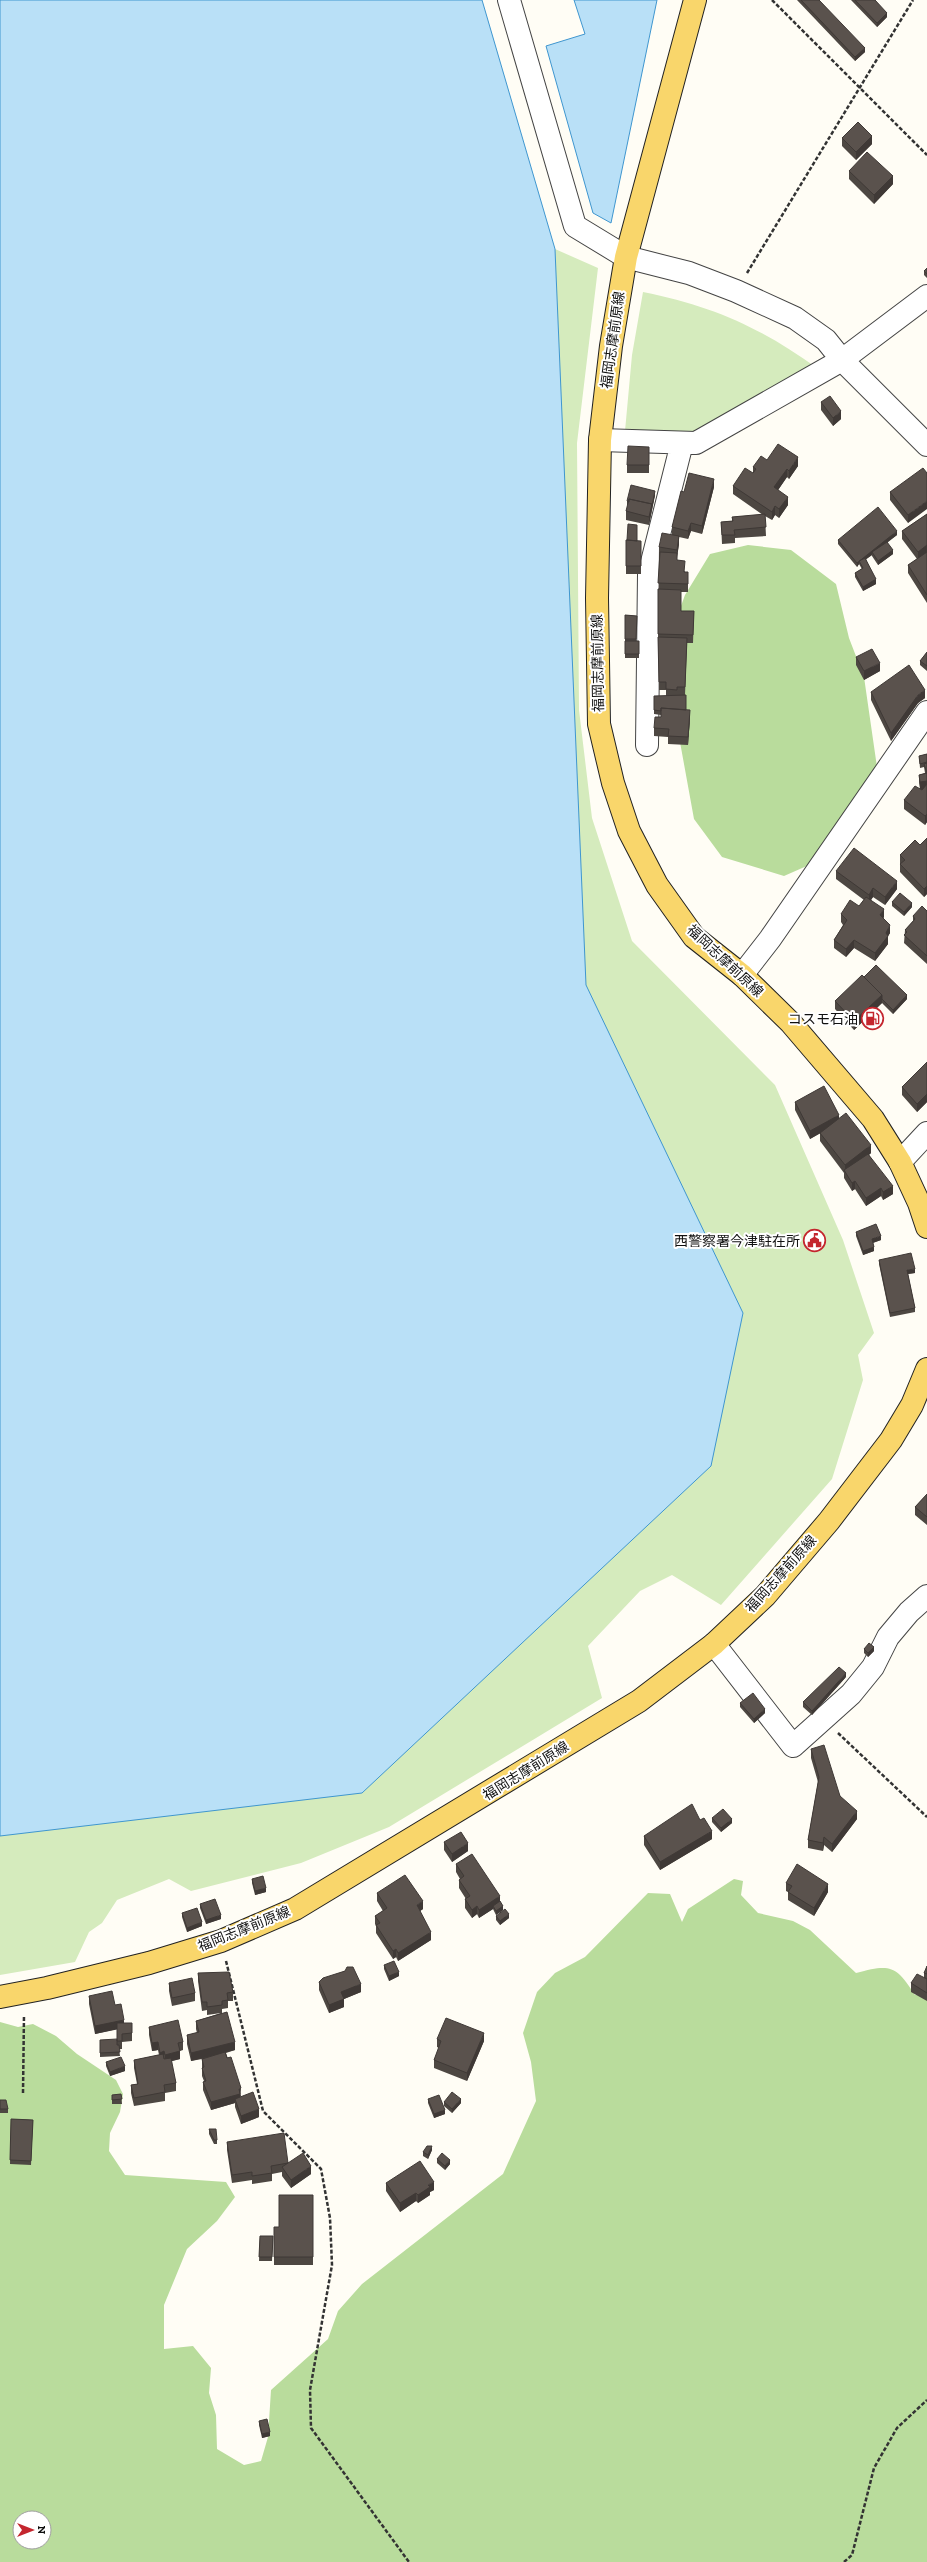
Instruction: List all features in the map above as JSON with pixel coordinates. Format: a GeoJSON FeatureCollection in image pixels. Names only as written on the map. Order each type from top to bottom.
{"type":"FeatureCollection","features":[{"type":"Feature","properties":{"kind":"main road","name":"福岡志摩前原線"},"geometry":{"type":"LineString","coordinates":[[695,0],[626,257],[610,346],[600,440],[597,598],[599,724],[613,783],[629,831],[657,886],[694,937],[742,975],[791,1023],[873,1119],[900,1162],[919,1203],[927,1228]]}},
{"type":"Feature","properties":{"kind":"main road","name":"福岡志摩前原線"},"geometry":{"type":"LineString","coordinates":[[0,1996],[24,1992],[149,1963],[221,1941],[295,1909],[409,1842],[639,1700],[714,1644],[765,1596],[829,1521],[891,1440],[912,1405],[927,1368]]}},
{"type":"Feature","properties":{"kind":"street"},"geometry":{"type":"LineString","coordinates":[[509,0],[575,226],[626,257],[689,273],[736,291],[794,318],[826,340],[842,360],[927,445]]}},
{"type":"Feature","properties":{"kind":"street"},"geometry":{"type":"LineString","coordinates":[[600,440],[696,443],[842,360],[927,296]]}},
{"type":"Feature","properties":{"kind":"street"},"geometry":{"type":"LineString","coordinates":[[647,745],[649,574],[682,442]]}},
{"type":"Feature","properties":{"kind":"street"},"geometry":{"type":"LineString","coordinates":[[742,975],[770,939],[927,712]]}},
{"type":"Feature","properties":{"kind":"street"},"geometry":{"type":"LineString","coordinates":[[900,1162],[927,1133]]}},
{"type":"Feature","properties":{"kind":"street"},"geometry":{"type":"LineString","coordinates":[[714,1644],[793,1746],[851,1694],[873,1667],[888,1637],[909,1612],[927,1596]]}},
{"type":"Feature","properties":{"kind":"path"},"geometry":{"type":"LineString","coordinates":[[772,0],[927,155]]}},
{"type":"Feature","properties":{"kind":"path"},"geometry":{"type":"LineString","coordinates":[[736,291],[912,0]]}},
{"type":"Feature","properties":{"kind":"path"},"geometry":{"type":"LineString","coordinates":[[824,1719],[927,1817]]}},
{"type":"Feature","properties":{"kind":"path"},"geometry":{"type":"LineString","coordinates":[[221,1941],[263,2111],[321,2169],[330,2218],[332,2265],[310,2390],[311,2428],[409,2562]]}},
{"type":"Feature","properties":{"kind":"path"},"geometry":{"type":"LineString","coordinates":[[23,2093],[24,1992]]}},
{"type":"Feature","properties":{"kind":"path"},"geometry":{"type":"LineString","coordinates":[[844,2562],[852,2555],[874,2468],[897,2428],[927,2400]]}},
{"type":"Feature","properties":{"kind":"green space"},"geometry":{"type":"Polygon","coordinates":[[[555,249],[598,268],[577,443],[579,710],[592,818],[632,941],[775,1085],[843,1240],[874,1333],[858,1355],[863,1380],[832,1479],[721,1605],[672,1575],[640,1591],[588,1646],[602,1698],[389,1827],[301,1863],[191,1891],[169,1879],[117,1900],[102,1923],[89,1932],[75,1962],[0,1975],[0,1622],[184,419],[555,249]]]}},
{"type":"Feature","properties":{"kind":"green space"},"geometry":{"type":"Polygon","coordinates":[[[643,292],[691,304],[734,320],[775,341],[817,368],[692,435],[625,431],[632,355],[643,292]]]}},
{"type":"Feature","properties":{"kind":"green space"},"geometry":{"type":"Polygon","coordinates":[[[748,545],[791,550],[836,584],[849,638],[864,677],[878,774],[809,865],[784,876],[722,857],[694,819],[680,742],[674,625],[685,595],[710,554],[748,545]]]}},
{"type":"Feature","properties":{"kind":"green space"},"geometry":{"type":"Polygon","coordinates":[[[734,1879],[743,1881],[741,1895],[758,1913],[793,1921],[810,1930],[856,1973],[877,1968],[891,1969],[903,1978],[915,1995],[927,1990],[927,2562],[0,2562],[0,2022],[18,2027],[33,2024],[56,2036],[77,2054],[116,2080],[123,2094],[120,2112],[110,2133],[109,2151],[125,2175],[226,2182],[235,2197],[217,2221],[187,2249],[164,2305],[164,2349],[193,2346],[211,2368],[209,2393],[216,2415],[217,2449],[244,2465],[261,2461],[268,2437],[271,2390],[328,2339],[338,2311],[362,2284],[503,2174],[536,2101],[531,2062],[523,2033],[537,1992],[555,1973],[585,1957],[648,1893],[670,1894],[682,1922],[688,1909],[734,1879]]]}},
{"type":"Feature","properties":{"kind":"water"},"geometry":{"type":"Polygon","coordinates":[[[0,0],[482,0],[555,249],[586,985],[743,1313],[711,1466],[362,1793],[0,1836],[0,0]]]}},
{"type":"Feature","properties":{"kind":"water"},"geometry":{"type":"Polygon","coordinates":[[[574,0],[657,0],[611,223],[593,213],[546,46],[585,34],[574,0]]]}},
{"type":"Feature","properties":{"kind":"building"},"geometry":{"type":"Polygon","coordinates":[[[801,0],[819,0],[865,48],[855,57],[801,0]]]}},
{"type":"Feature","properties":{"kind":"building"},"geometry":{"type":"Polygon","coordinates":[[[855,0],[875,0],[887,13],[877,23],[855,0]]]}},
{"type":"Feature","properties":{"kind":"building"},"geometry":{"type":"Polygon","coordinates":[[[858,122],[872,136],[856,152],[842,138],[858,122]]]}},
{"type":"Feature","properties":{"kind":"building"},"geometry":{"type":"Polygon","coordinates":[[[867,152],[893,176],[874,195],[849,171],[867,152]]]}},
{"type":"Feature","properties":{"kind":"building"},"geometry":{"type":"Polygon","coordinates":[[[830,396],[841,411],[833,418],[821,402],[830,396]]]}},
{"type":"Feature","properties":{"kind":"building"},"geometry":{"type":"Polygon","coordinates":[[[778,444],[798,457],[789,471],[787,469],[774,487],[788,497],[779,509],[775,506],[772,512],[733,486],[745,468],[753,473],[756,469],[753,467],[761,456],[767,460],[778,444]]]}},
{"type":"Feature","properties":{"kind":"building"},"geometry":{"type":"Polygon","coordinates":[[[628,446],[649,447],[649,465],[627,465],[628,446]]]}},
{"type":"Feature","properties":{"kind":"building"},"geometry":{"type":"Polygon","coordinates":[[[923,468],[927,473],[927,501],[908,515],[890,492],[923,468]]]}},
{"type":"Feature","properties":{"kind":"building"},"geometry":{"type":"Polygon","coordinates":[[[689,473],[714,479],[702,526],[691,523],[688,531],[672,527],[681,491],[684,492],[689,473]]]}},
{"type":"Feature","properties":{"kind":"building"},"geometry":{"type":"Polygon","coordinates":[[[631,485],[655,491],[652,506],[652,504],[629,499],[629,502],[627,501],[631,485]]]}},
{"type":"Feature","properties":{"kind":"building"},"geometry":{"type":"Polygon","coordinates":[[[629,499],[652,504],[649,517],[626,511],[629,499]]]}},
{"type":"Feature","properties":{"kind":"building"},"geometry":{"type":"Polygon","coordinates":[[[878,507],[897,531],[857,563],[838,540],[878,507]]]}},
{"type":"Feature","properties":{"kind":"building"},"geometry":{"type":"Polygon","coordinates":[[[765,514],[766,527],[734,530],[735,535],[722,535],[721,522],[733,521],[732,517],[765,514]]]}},
{"type":"Feature","properties":{"kind":"building"},"geometry":{"type":"Polygon","coordinates":[[[927,514],[927,545],[918,552],[902,531],[927,514]]]}},
{"type":"Feature","properties":{"kind":"building"},"geometry":{"type":"Polygon","coordinates":[[[628,524],[637,525],[637,541],[627,540],[628,524]]]}},
{"type":"Feature","properties":{"kind":"building"},"geometry":{"type":"Polygon","coordinates":[[[662,533],[679,536],[677,550],[659,547],[662,533]]]}},
{"type":"Feature","properties":{"kind":"building"},"geometry":{"type":"Polygon","coordinates":[[[626,540],[641,541],[641,566],[626,566],[626,540]]]}},
{"type":"Feature","properties":{"kind":"building"},"geometry":{"type":"Polygon","coordinates":[[[887,542],[893,550],[878,561],[872,552],[887,542]]]}},
{"type":"Feature","properties":{"kind":"building"},"geometry":{"type":"Polygon","coordinates":[[[660,552],[677,553],[677,560],[685,561],[684,572],[688,572],[688,584],[658,583],[660,552]]]}},
{"type":"Feature","properties":{"kind":"building"},"geometry":{"type":"Polygon","coordinates":[[[927,552],[927,595],[908,565],[927,552]]]}},
{"type":"Feature","properties":{"kind":"building"},"geometry":{"type":"Polygon","coordinates":[[[865,558],[876,579],[863,587],[855,573],[863,568],[859,561],[865,558]]]}},
{"type":"Feature","properties":{"kind":"building"},"geometry":{"type":"Polygon","coordinates":[[[658,589],[681,590],[681,611],[694,611],[693,635],[658,634],[658,589]]]}},
{"type":"Feature","properties":{"kind":"building"},"geometry":{"type":"Polygon","coordinates":[[[625,615],[637,616],[636,639],[625,639],[625,615]]]}},
{"type":"Feature","properties":{"kind":"building"},"geometry":{"type":"Polygon","coordinates":[[[658,637],[687,638],[685,687],[677,687],[677,690],[666,689],[666,682],[659,682],[658,637]]]}},
{"type":"Feature","properties":{"kind":"building"},"geometry":{"type":"Polygon","coordinates":[[[625,641],[639,641],[639,654],[625,654],[625,641]]]}},
{"type":"Feature","properties":{"kind":"building"},"geometry":{"type":"Polygon","coordinates":[[[872,649],[880,663],[864,671],[856,657],[872,649]]]}},
{"type":"Feature","properties":{"kind":"building"},"geometry":{"type":"Polygon","coordinates":[[[927,652],[927,666],[920,661],[927,652]]]}},
{"type":"Feature","properties":{"kind":"building"},"geometry":{"type":"Polygon","coordinates":[[[909,665],[925,690],[918,695],[891,733],[871,692],[909,665]]]}},
{"type":"Feature","properties":{"kind":"building"},"geometry":{"type":"Polygon","coordinates":[[[686,695],[686,710],[661,708],[661,711],[654,710],[654,696],[686,695]]]}},
{"type":"Feature","properties":{"kind":"building"},"geometry":{"type":"Polygon","coordinates":[[[661,708],[690,710],[688,737],[668,736],[669,729],[654,728],[655,717],[661,717],[661,708]]]}},
{"type":"Feature","properties":{"kind":"building"},"geometry":{"type":"Polygon","coordinates":[[[927,754],[927,762],[920,764],[919,756],[927,754]]]}},
{"type":"Feature","properties":{"kind":"building"},"geometry":{"type":"Polygon","coordinates":[[[927,763],[927,773],[924,764],[927,763]]]}},
{"type":"Feature","properties":{"kind":"building"},"geometry":{"type":"Polygon","coordinates":[[[927,773],[927,781],[920,782],[919,775],[927,773]]]}},
{"type":"Feature","properties":{"kind":"building"},"geometry":{"type":"Polygon","coordinates":[[[927,784],[927,814],[925,816],[904,800],[915,786],[922,790],[927,784]]]}},
{"type":"Feature","properties":{"kind":"building"},"geometry":{"type":"Polygon","coordinates":[[[927,838],[927,886],[924,889],[900,864],[905,860],[900,855],[915,840],[920,845],[927,838]]]}},
{"type":"Feature","properties":{"kind":"building"},"geometry":{"type":"Polygon","coordinates":[[[854,848],[897,881],[885,897],[873,888],[869,895],[836,871],[854,848]]]}},
{"type":"Feature","properties":{"kind":"building"},"geometry":{"type":"Polygon","coordinates":[[[900,893],[912,903],[904,912],[892,902],[900,893]]]}},
{"type":"Feature","properties":{"kind":"building"},"geometry":{"type":"Polygon","coordinates":[[[866,897],[884,909],[880,915],[890,925],[886,933],[888,936],[875,953],[854,940],[846,949],[834,940],[847,920],[841,914],[850,900],[859,906],[866,897]]]}},
{"type":"Feature","properties":{"kind":"building"},"geometry":{"type":"Polygon","coordinates":[[[922,906],[927,911],[927,956],[904,935],[907,932],[905,930],[915,919],[913,916],[922,906]]]}},
{"type":"Feature","properties":{"kind":"building"},"geometry":{"type":"Polygon","coordinates":[[[876,965],[907,995],[893,1010],[882,999],[882,995],[864,977],[876,965]]]}},
{"type":"Feature","properties":{"kind":"building"},"geometry":{"type":"Polygon","coordinates":[[[862,975],[882,995],[854,1021],[835,1001],[862,975]]]}},
{"type":"Feature","properties":{"kind":"building"},"geometry":{"type":"Polygon","coordinates":[[[927,1062],[927,1094],[917,1104],[902,1087],[927,1062]]]}},
{"type":"Feature","properties":{"kind":"building"},"geometry":{"type":"Polygon","coordinates":[[[824,1086],[839,1115],[810,1131],[795,1102],[824,1086]]]}},
{"type":"Feature","properties":{"kind":"building"},"geometry":{"type":"Polygon","coordinates":[[[846,1113],[871,1145],[845,1165],[820,1133],[846,1113]]]}},
{"type":"Feature","properties":{"kind":"building"},"geometry":{"type":"Polygon","coordinates":[[[868,1154],[893,1186],[883,1192],[881,1188],[866,1198],[855,1181],[852,1183],[844,1170],[868,1154]]]}},
{"type":"Feature","properties":{"kind":"building"},"geometry":{"type":"Polygon","coordinates":[[[876,1224],[881,1236],[872,1239],[874,1247],[863,1251],[856,1232],[876,1224]]]}},
{"type":"Feature","properties":{"kind":"building"},"geometry":{"type":"Polygon","coordinates":[[[911,1253],[915,1269],[907,1270],[915,1308],[890,1313],[879,1260],[911,1253]]]}},
{"type":"Feature","properties":{"kind":"building"},"geometry":{"type":"Polygon","coordinates":[[[927,1494],[927,1517],[915,1507],[927,1494]]]}},
{"type":"Feature","properties":{"kind":"building"},"geometry":{"type":"Polygon","coordinates":[[[869,1643],[874,1647],[868,1653],[864,1649],[869,1643]]]}},
{"type":"Feature","properties":{"kind":"building"},"geometry":{"type":"Polygon","coordinates":[[[839,1667],[846,1673],[812,1711],[803,1702],[839,1667]]]}},
{"type":"Feature","properties":{"kind":"building"},"geometry":{"type":"Polygon","coordinates":[[[753,1693],[765,1709],[754,1719],[740,1703],[753,1693]]]}},
{"type":"Feature","properties":{"kind":"building"},"geometry":{"type":"Polygon","coordinates":[[[824,1745],[840,1796],[857,1811],[832,1844],[824,1837],[823,1843],[808,1840],[819,1777],[811,1749],[824,1745]]]}},
{"type":"Feature","properties":{"kind":"building"},"geometry":{"type":"Polygon","coordinates":[[[692,1804],[700,1820],[704,1818],[712,1831],[660,1862],[644,1836],[692,1804]]]}},
{"type":"Feature","properties":{"kind":"building"},"geometry":{"type":"Polygon","coordinates":[[[723,1809],[732,1819],[721,1828],[712,1818],[723,1809]]]}},
{"type":"Feature","properties":{"kind":"building"},"geometry":{"type":"Polygon","coordinates":[[[461,1832],[468,1843],[452,1854],[444,1842],[461,1832]]]}},
{"type":"Feature","properties":{"kind":"building"},"geometry":{"type":"Polygon","coordinates":[[[472,1854],[500,1896],[479,1910],[477,1906],[472,1910],[465,1899],[470,1896],[459,1880],[464,1876],[456,1864],[472,1854]]]}},
{"type":"Feature","properties":{"kind":"building"},"geometry":{"type":"Polygon","coordinates":[[[797,1864],[828,1884],[814,1908],[788,1892],[792,1886],[786,1883],[797,1864]]]}},
{"type":"Feature","properties":{"kind":"building"},"geometry":{"type":"Polygon","coordinates":[[[405,1875],[423,1901],[417,1905],[431,1932],[398,1953],[396,1949],[393,1951],[376,1925],[380,1923],[375,1916],[387,1908],[377,1893],[405,1875]]]}},
{"type":"Feature","properties":{"kind":"building"},"geometry":{"type":"Polygon","coordinates":[[[263,1876],[266,1888],[255,1891],[252,1879],[263,1876]]]}},
{"type":"Feature","properties":{"kind":"building"},"geometry":{"type":"Polygon","coordinates":[[[215,1899],[221,1915],[206,1920],[200,1904],[215,1899]]]}},
{"type":"Feature","properties":{"kind":"building"},"geometry":{"type":"Polygon","coordinates":[[[500,1901],[503,1906],[496,1911],[493,1906],[500,1901]]]}},
{"type":"Feature","properties":{"kind":"building"},"geometry":{"type":"Polygon","coordinates":[[[197,1908],[202,1922],[187,1928],[182,1913],[197,1908]]]}},
{"type":"Feature","properties":{"kind":"building"},"geometry":{"type":"Polygon","coordinates":[[[505,1909],[509,1914],[500,1921],[496,1916],[505,1909]]]}},
{"type":"Feature","properties":{"kind":"building"},"geometry":{"type":"Polygon","coordinates":[[[394,1961],[399,1972],[389,1976],[384,1965],[394,1961]]]}},
{"type":"Feature","properties":{"kind":"building"},"geometry":{"type":"Polygon","coordinates":[[[927,1966],[927,1974],[924,1973],[927,1966]]]}},
{"type":"Feature","properties":{"kind":"building"},"geometry":{"type":"Polygon","coordinates":[[[347,1967],[353,1967],[361,1984],[341,1992],[344,1999],[329,2005],[319,1982],[323,1978],[345,1971],[347,1967]]]}},
{"type":"Feature","properties":{"kind":"building"},"geometry":{"type":"Polygon","coordinates":[[[229,1972],[233,1992],[227,1993],[228,2000],[222,2001],[222,2005],[207,2007],[207,2002],[202,2002],[198,1973],[229,1972]]]}},
{"type":"Feature","properties":{"kind":"building"},"geometry":{"type":"Polygon","coordinates":[[[917,1974],[927,1979],[927,1993],[911,1983],[917,1974]]]}},
{"type":"Feature","properties":{"kind":"building"},"geometry":{"type":"Polygon","coordinates":[[[192,1978],[195,1993],[172,1998],[169,1983],[192,1978]]]}},
{"type":"Feature","properties":{"kind":"building"},"geometry":{"type":"Polygon","coordinates":[[[112,1991],[115,2005],[121,2004],[124,2020],[95,2026],[89,1996],[112,1991]]]}},
{"type":"Feature","properties":{"kind":"building"},"geometry":{"type":"Polygon","coordinates":[[[227,2012],[235,2042],[191,2053],[187,2035],[199,2032],[196,2021],[227,2012]]]}},
{"type":"Feature","properties":{"kind":"building"},"geometry":{"type":"Polygon","coordinates":[[[446,2018],[484,2033],[467,2073],[434,2060],[441,2041],[437,2039],[446,2018]]]}},
{"type":"Feature","properties":{"kind":"building"},"geometry":{"type":"Polygon","coordinates":[[[178,2020],[183,2042],[178,2043],[180,2051],[165,2055],[164,2051],[160,2053],[158,2042],[152,2043],[149,2027],[178,2020]]]}},
{"type":"Feature","properties":{"kind":"building"},"geometry":{"type":"Polygon","coordinates":[[[117,2023],[132,2023],[132,2033],[122,2034],[122,2041],[117,2041],[117,2023]]]}},
{"type":"Feature","properties":{"kind":"building"},"geometry":{"type":"Polygon","coordinates":[[[117,2039],[117,2045],[119,2045],[120,2052],[100,2053],[100,2040],[117,2039]]]}},
{"type":"Feature","properties":{"kind":"building"},"geometry":{"type":"Polygon","coordinates":[[[225,2052],[227,2058],[231,2057],[241,2088],[239,2089],[240,2094],[211,2102],[203,2082],[206,2081],[202,2068],[204,2067],[202,2059],[225,2052]]]}},
{"type":"Feature","properties":{"kind":"building"},"geometry":{"type":"Polygon","coordinates":[[[163,2054],[164,2059],[171,2058],[176,2083],[164,2085],[165,2092],[134,2098],[131,2085],[138,2084],[134,2060],[163,2054]]]}},
{"type":"Feature","properties":{"kind":"building"},"geometry":{"type":"Polygon","coordinates":[[[121,2057],[125,2066],[110,2072],[106,2062],[121,2057]]]}},
{"type":"Feature","properties":{"kind":"building"},"geometry":{"type":"Polygon","coordinates":[[[253,2092],[259,2109],[241,2116],[235,2099],[253,2092]]]}},
{"type":"Feature","properties":{"kind":"building"},"geometry":{"type":"Polygon","coordinates":[[[452,2092],[461,2099],[452,2109],[444,2102],[452,2092]]]}},
{"type":"Feature","properties":{"kind":"building"},"geometry":{"type":"Polygon","coordinates":[[[121,2094],[122,2099],[112,2100],[112,2095],[121,2094]]]}},
{"type":"Feature","properties":{"kind":"building"},"geometry":{"type":"Polygon","coordinates":[[[439,2095],[445,2110],[434,2114],[428,2099],[439,2095]]]}},
{"type":"Feature","properties":{"kind":"building"},"geometry":{"type":"Polygon","coordinates":[[[0,2100],[6,2100],[8,2109],[0,2109],[0,2100]]]}},
{"type":"Feature","properties":{"kind":"building"},"geometry":{"type":"Polygon","coordinates":[[[11,2119],[33,2120],[31,2161],[10,2160],[11,2119]]]}},
{"type":"Feature","properties":{"kind":"building"},"geometry":{"type":"Polygon","coordinates":[[[209,2129],[216,2129],[217,2140],[214,2140],[209,2129]]]}},
{"type":"Feature","properties":{"kind":"building"},"geometry":{"type":"Polygon","coordinates":[[[284,2133],[288,2163],[271,2166],[272,2173],[252,2176],[252,2172],[232,2175],[227,2142],[284,2133]]]}},
{"type":"Feature","properties":{"kind":"building"},"geometry":{"type":"Polygon","coordinates":[[[427,2146],[432,2146],[428,2155],[423,2152],[427,2146]]]}},
{"type":"Feature","properties":{"kind":"building"},"geometry":{"type":"Polygon","coordinates":[[[303,2153],[311,2166],[291,2180],[282,2167],[303,2153]]]}},
{"type":"Feature","properties":{"kind":"building"},"geometry":{"type":"Polygon","coordinates":[[[442,2153],[450,2160],[445,2166],[437,2159],[442,2153]]]}},
{"type":"Feature","properties":{"kind":"building"},"geometry":{"type":"Polygon","coordinates":[[[420,2161],[434,2182],[428,2185],[430,2187],[418,2195],[416,2193],[400,2203],[386,2183],[420,2161]]]}},
{"type":"Feature","properties":{"kind":"building"},"geometry":{"type":"Polygon","coordinates":[[[279,2195],[313,2195],[313,2257],[274,2257],[274,2227],[279,2227],[279,2195]]]}},
{"type":"Feature","properties":{"kind":"building"},"geometry":{"type":"Polygon","coordinates":[[[260,2236],[273,2236],[272,2257],[259,2257],[260,2236]]]}},
{"type":"Feature","properties":{"kind":"building"},"geometry":{"type":"Polygon","coordinates":[[[267,2419],[270,2432],[262,2434],[259,2421],[267,2419]]]}},
{"type":"Feature","properties":{"kind":"place","name":"コスモ石油"},"geometry":{"type":"Point","coordinates":[873,1019]}},
{"type":"Feature","properties":{"kind":"place","name":"西警察署今津駐在所"},"geometry":{"type":"Point","coordinates":[815,1241]}}]}
